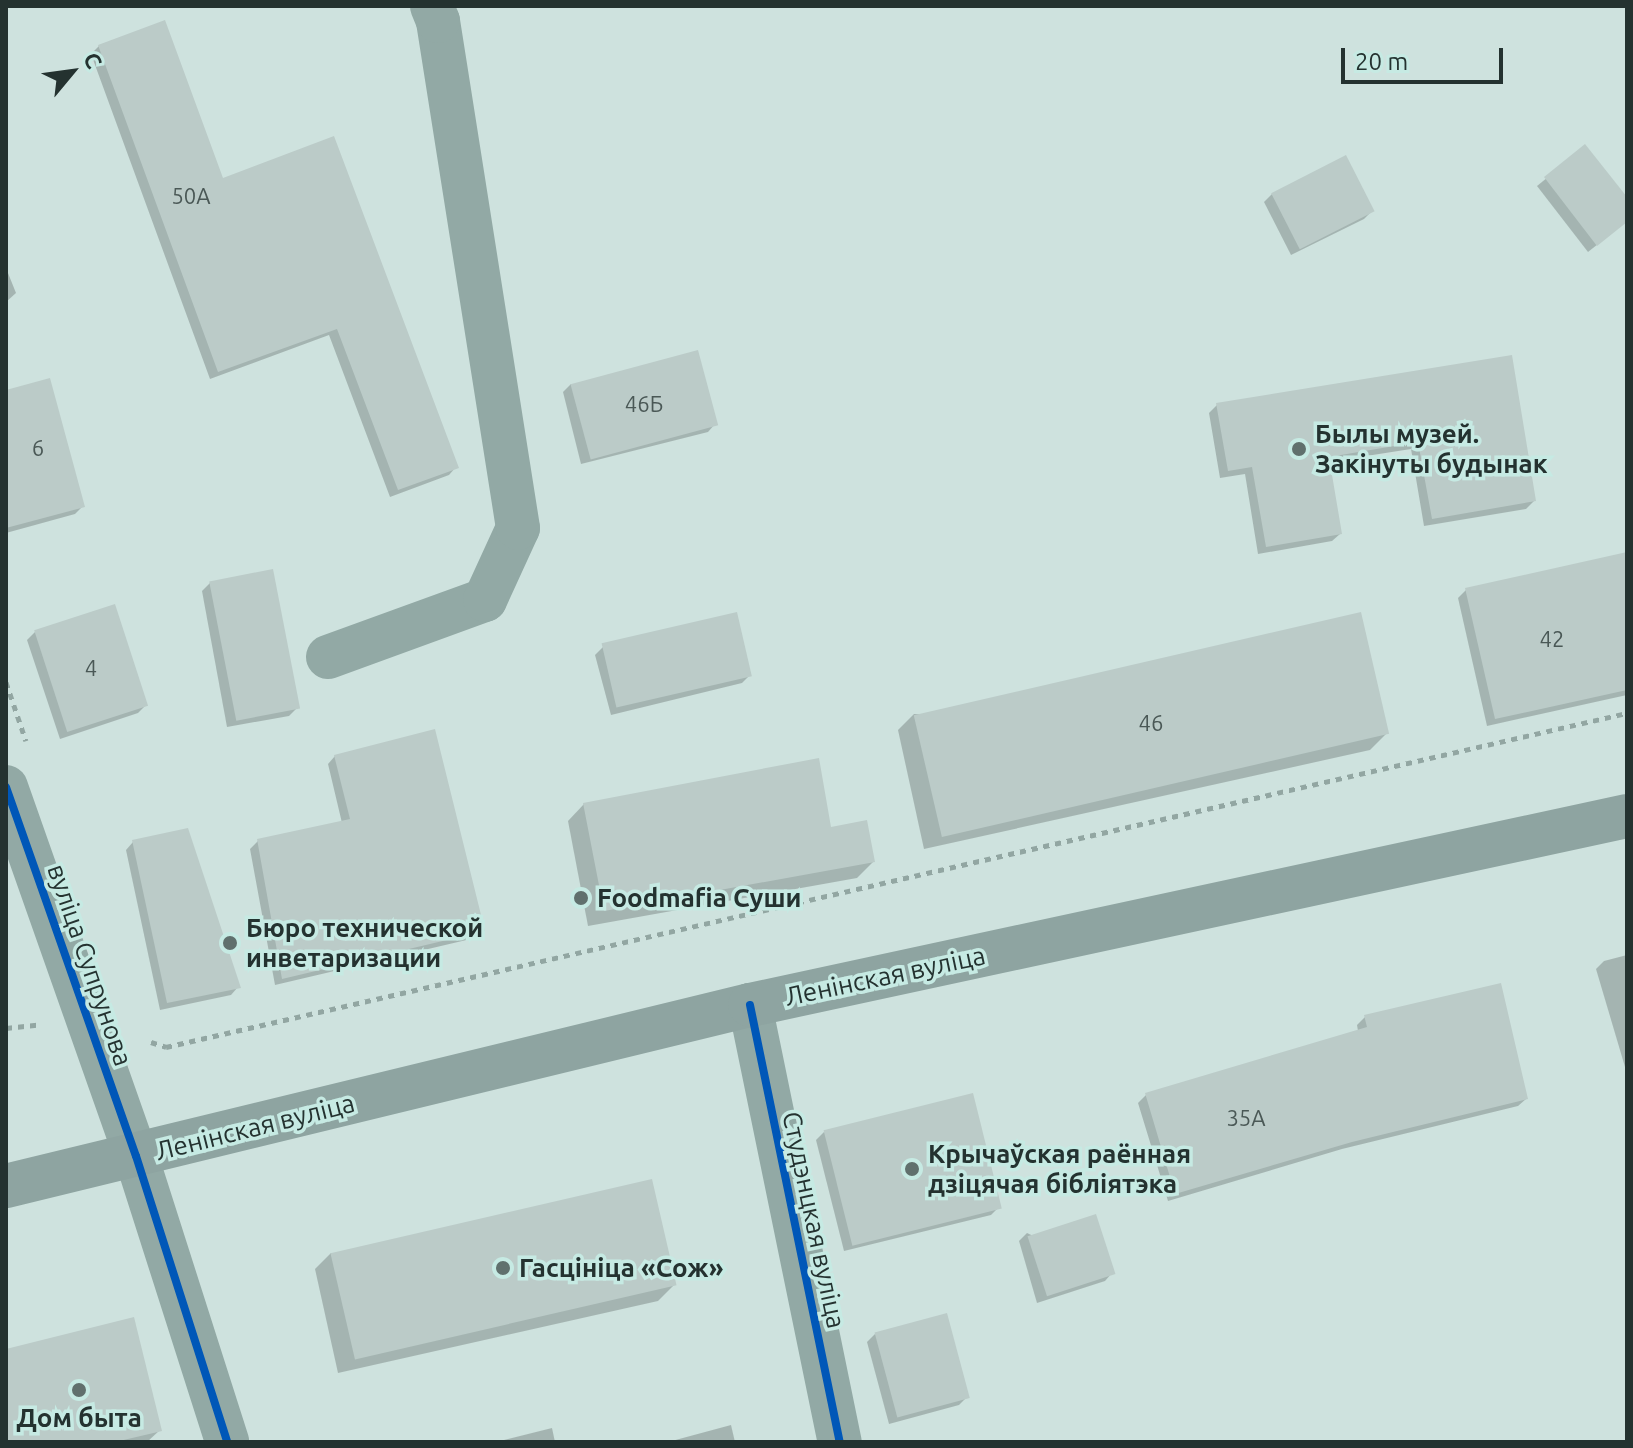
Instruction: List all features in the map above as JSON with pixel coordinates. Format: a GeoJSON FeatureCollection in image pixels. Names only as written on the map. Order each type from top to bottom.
{"type":"FeatureCollection","features":[{"type":"Feature","properties":{"kind":"main road","name":"Ленінская вуліца"},"geometry":{"type":"LineString","coordinates":[[6,1186],[750,1005],[1627,816]]}},
{"type":"Feature","properties":{"kind":"street"},"geometry":{"type":"LineString","coordinates":[[328,657],[485,600],[518,528],[440,36],[432,6]]}},
{"type":"Feature","properties":{"kind":"street","name":"вуліца Супрунова"},"geometry":{"type":"LineString","coordinates":[[6,787],[136,1156],[227,1442]]}},
{"type":"Feature","properties":{"kind":"street","name":"Студэнцкая вуліца"},"geometry":{"type":"LineString","coordinates":[[750,1005],[840,1442]]}},
{"type":"Feature","properties":{"kind":"path"},"geometry":{"type":"LineString","coordinates":[[6,1028],[89,1020],[166,1047],[1627,713]]}},
{"type":"Feature","properties":{"kind":"building"},"geometry":{"type":"Polygon","coordinates":[[[165,20],[223,178],[334,136],[459,468],[398,490],[337,329],[218,372],[98,45],[165,20]]]}},
{"type":"Feature","properties":{"kind":"building"},"geometry":{"type":"Polygon","coordinates":[[[1585,144],[1627,197],[1627,222],[1597,246],[1544,177],[1585,144]]]}},
{"type":"Feature","properties":{"kind":"building"},"geometry":{"type":"Polygon","coordinates":[[[1346,155],[1375,211],[1300,249],[1271,193],[1346,155]]]}},
{"type":"Feature","properties":{"kind":"building"},"geometry":{"type":"Polygon","coordinates":[[[698,350],[718,425],[591,460],[570,384],[698,350]]]}},
{"type":"Feature","properties":{"kind":"building","name":"Былы музей. Закінуты будынак"},"geometry":{"type":"Polygon","coordinates":[[[1512,355],[1536,501],[1432,519],[1418,442],[1329,457],[1342,534],[1266,547],[1252,467],[1228,471],[1216,403],[1512,355]]]}},
{"type":"Feature","properties":{"kind":"building"},"geometry":{"type":"Polygon","coordinates":[[[50,378],[85,507],[6,528],[6,390],[50,378]]]}},
{"type":"Feature","properties":{"kind":"building"},"geometry":{"type":"Polygon","coordinates":[[[1627,552],[1627,690],[1495,719],[1465,588],[1627,552]]]}},
{"type":"Feature","properties":{"kind":"building"},"geometry":{"type":"Polygon","coordinates":[[[273,569],[300,708],[236,721],[209,581],[273,569]]]}},
{"type":"Feature","properties":{"kind":"building"},"geometry":{"type":"Polygon","coordinates":[[[115,604],[148,706],[67,732],[34,630],[115,604]]]}},
{"type":"Feature","properties":{"kind":"building"},"geometry":{"type":"Polygon","coordinates":[[[737,612],[752,676],[616,708],[602,643],[737,612]]]}},
{"type":"Feature","properties":{"kind":"building"},"geometry":{"type":"Polygon","coordinates":[[[1361,612],[1389,734],[942,837],[914,715],[1361,612]]]}},
{"type":"Feature","properties":{"kind":"building"},"geometry":{"type":"Polygon","coordinates":[[[435,729],[485,931],[282,979],[257,839],[350,819],[334,755],[435,729]]]}},
{"type":"Feature","properties":{"kind":"building"},"geometry":{"type":"Polygon","coordinates":[[[819,758],[831,827],[867,820],[875,862],[604,911],[583,803],[819,758]]]}},
{"type":"Feature","properties":{"kind":"building"},"geometry":{"type":"Polygon","coordinates":[[[188,828],[241,988],[167,1003],[132,840],[188,828]]]}},
{"type":"Feature","properties":{"kind":"building"},"geometry":{"type":"Polygon","coordinates":[[[1501,983],[1528,1099],[1352,1142],[1175,1194],[1145,1093],[1367,1027],[1364,1015],[1501,983]]]}},
{"type":"Feature","properties":{"kind":"building","name":"Крычаўская раённая дзіцячая бібліятэка"},"geometry":{"type":"Polygon","coordinates":[[[973,1093],[1002,1208],[852,1246],[824,1130],[973,1093]]]}},
{"type":"Feature","properties":{"kind":"building","name":"Гасцініца «Сож»"},"geometry":{"type":"Polygon","coordinates":[[[652,1179],[677,1285],[355,1359],[330,1253],[652,1179]]]}},
{"type":"Feature","properties":{"kind":"building"},"geometry":{"type":"Polygon","coordinates":[[[1096,1214],[1115,1274],[1047,1296],[1028,1236],[1096,1214]]]}},
{"type":"Feature","properties":{"kind":"building"},"geometry":{"type":"Polygon","coordinates":[[[947,1313],[970,1398],[897,1417],[875,1332],[947,1313]]]}},
{"type":"Feature","properties":{"kind":"building","name":"Дом быта"},"geometry":{"type":"Polygon","coordinates":[[[134,1317],[162,1431],[115,1442],[6,1442],[6,1349],[134,1317]]]}},
{"type":"Feature","properties":{"kind":"cycle path"},"geometry":{"type":"LineString","coordinates":[[6,787],[136,1156],[227,1442]]}},
{"type":"Feature","properties":{"kind":"cycle path"},"geometry":{"type":"LineString","coordinates":[[750,1005],[840,1442]]}},
{"type":"Feature","properties":{"kind":"place","name":"Былы музей. Закінуты будынак"},"geometry":{"type":"Point","coordinates":[1299,449]}},
{"type":"Feature","properties":{"kind":"place","name":"Foodmafia Суши"},"geometry":{"type":"Point","coordinates":[581,898]}},
{"type":"Feature","properties":{"kind":"place","name":"Бюро технической инветаризации"},"geometry":{"type":"Point","coordinates":[230,943]}},
{"type":"Feature","properties":{"kind":"place","name":"Крычаўская раённая дзіцячая бібліятэка"},"geometry":{"type":"Point","coordinates":[912,1169]}},
{"type":"Feature","properties":{"kind":"place","name":"Гасцініца «Сож»"},"geometry":{"type":"Point","coordinates":[503,1268]}},
{"type":"Feature","properties":{"kind":"place","name":"Дом быта"},"geometry":{"type":"Point","coordinates":[79,1390]}}]}
